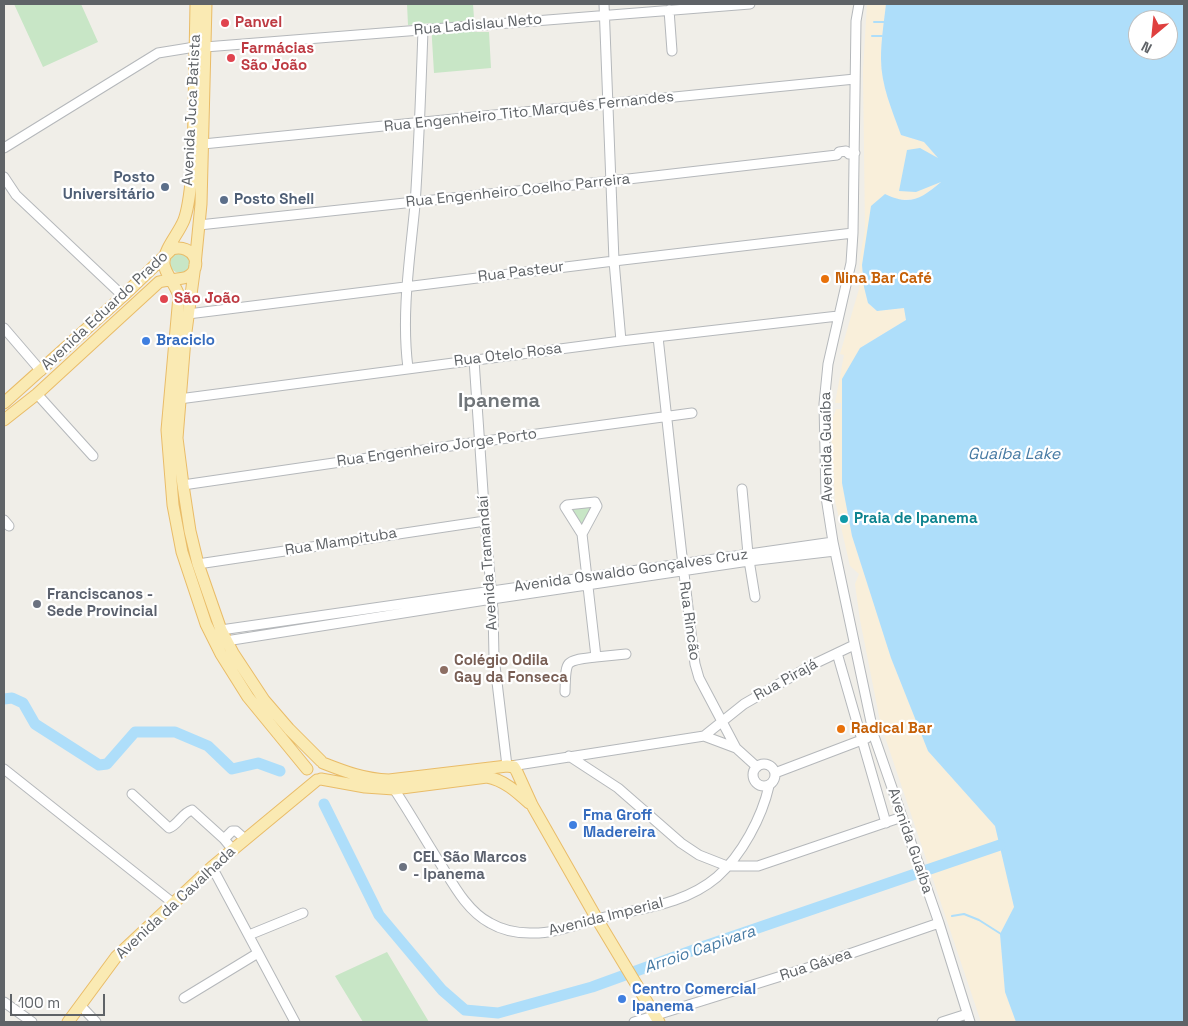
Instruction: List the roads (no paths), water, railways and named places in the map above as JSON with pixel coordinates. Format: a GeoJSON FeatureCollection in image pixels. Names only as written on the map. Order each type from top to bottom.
{"type":"FeatureCollection","features":[{"type":"Feature","properties":{"kind":"main road","name":"Avenida Juca Batista"},"geometry":{"type":"LineString","coordinates":[[196,4],[200,47],[202,144],[199,225],[179,399],[177,438],[190,531],[198,564],[226,641],[264,700],[289,729],[322,762]]}},
{"type":"Feature","properties":{"kind":"main road","name":"Avenida Juca Batista"},"geometry":{"type":"LineString","coordinates":[[166,254],[184,219],[190,182],[193,163],[200,47],[206,4]]}},
{"type":"Feature","properties":{"kind":"main road","name":"Avenida Eduardo Prado"},"geometry":{"type":"LineString","coordinates":[[4,403],[123,296],[172,249],[178,247],[187,249],[194,256],[195,265],[191,274],[159,282],[37,394],[4,420]]}},
{"type":"Feature","properties":{"kind":"main road"},"geometry":{"type":"LineString","coordinates":[[166,254],[164,268],[177,288],[179,305],[167,430],[173,505],[182,552],[206,624],[221,654],[248,697],[313,775],[365,787],[394,789],[487,777],[504,783],[515,783],[511,770]]}},
{"type":"Feature","properties":{"kind":"main road"},"geometry":{"type":"LineString","coordinates":[[313,775],[311,762],[314,761],[370,779],[390,780],[511,770]]}},
{"type":"Feature","properties":{"kind":"main road"},"geometry":{"type":"LineString","coordinates":[[313,775],[326,773],[327,770],[322,762]]}},
{"type":"Feature","properties":{"kind":"main road"},"geometry":{"type":"LineString","coordinates":[[504,783],[499,774],[511,770]]}},
{"type":"Feature","properties":{"kind":"main road","name":"Avenida Tramandaí"},"geometry":{"type":"LineString","coordinates":[[511,770],[657,1019]]}},
{"type":"Feature","properties":{"kind":"main road","name":"Avenida da Cavalhada"},"geometry":{"type":"LineString","coordinates":[[68,1022],[116,956],[212,868],[296,795],[313,775]]}},
{"type":"Feature","properties":{"kind":"main road","name":"Avenida Tramandaí"},"geometry":{"type":"LineString","coordinates":[[504,783],[532,805]]}},
{"type":"Feature","properties":{"kind":"street"},"geometry":{"type":"LineString","coordinates":[[604,4],[614,261],[621,341]]}},
{"type":"Feature","properties":{"kind":"street","name":"Rua Ladislau Neto"},"geometry":{"type":"LineString","coordinates":[[4,148],[158,53],[200,47],[672,8],[750,4]]}},
{"type":"Feature","properties":{"kind":"street","name":"Avenida Guaíba"},"geometry":{"type":"LineString","coordinates":[[859,4],[856,21],[851,263],[828,364],[824,404],[826,497],[834,546],[874,736],[939,923],[968,1018]]}},
{"type":"Feature","properties":{"kind":"street"},"geometry":{"type":"LineString","coordinates":[[672,8],[672,51]]}},
{"type":"Feature","properties":{"kind":"street"},"geometry":{"type":"LineString","coordinates":[[408,368],[406,330],[420,123],[423,30]]}},
{"type":"Feature","properties":{"kind":"street","name":"Rua Engenheiro Tito Marquês Fernandes"},"geometry":{"type":"LineString","coordinates":[[202,144],[855,79]]}},
{"type":"Feature","properties":{"kind":"street","name":"Rua Engenheiro Coelho Parreira"},"geometry":{"type":"LineString","coordinates":[[199,225],[611,181],[836,155],[839,152],[852,154]]}},
{"type":"Feature","properties":{"kind":"street"},"geometry":{"type":"LineString","coordinates":[[4,177],[16,195],[123,296]]}},
{"type":"Feature","properties":{"kind":"street","name":"Rua Pasteur"},"geometry":{"type":"LineString","coordinates":[[188,314],[853,233]]}},
{"type":"Feature","properties":{"kind":"street","name":"Rua Otelo Rosa"},"geometry":{"type":"LineString","coordinates":[[179,399],[621,341],[838,316]]}},
{"type":"Feature","properties":{"kind":"street"},"geometry":{"type":"LineString","coordinates":[[4,328],[41,371]]}},
{"type":"Feature","properties":{"kind":"street","name":"Rua Rincão"},"geometry":{"type":"LineString","coordinates":[[658,337],[668,415],[682,567],[695,664],[700,678],[736,748],[758,767]]}},
{"type":"Feature","properties":{"kind":"street","name":"Avenida Tramandaí"},"geometry":{"type":"LineString","coordinates":[[474,360],[492,595],[494,657],[511,770]]}},
{"type":"Feature","properties":{"kind":"street"},"geometry":{"type":"LineString","coordinates":[[37,394],[93,456]]}},
{"type":"Feature","properties":{"kind":"street","name":"Rua Engenheiro Jorge Porto"},"geometry":{"type":"LineString","coordinates":[[183,485],[692,413]]}},
{"type":"Feature","properties":{"kind":"street"},"geometry":{"type":"LineString","coordinates":[[742,489],[755,597]]}},
{"type":"Feature","properties":{"kind":"street","name":"Rua Mampituba"},"geometry":{"type":"LineString","coordinates":[[198,564],[485,521]]}},
{"type":"Feature","properties":{"kind":"street"},"geometry":{"type":"LineString","coordinates":[[582,534],[596,657]]}},
{"type":"Feature","properties":{"kind":"street","name":"Avenida Oswaldo Gonçalves Cruz"},"geometry":{"type":"LineString","coordinates":[[226,641],[320,626],[401,609],[834,546]]}},
{"type":"Feature","properties":{"kind":"street","name":"Avenida Oswaldo Gonçalves Cruz"},"geometry":{"type":"LineString","coordinates":[[221,630],[318,616],[401,609]]}},
{"type":"Feature","properties":{"kind":"street"},"geometry":{"type":"LineString","coordinates":[[318,616],[320,626]]}},
{"type":"Feature","properties":{"kind":"street","name":"Rua Pirajá"},"geometry":{"type":"LineString","coordinates":[[704,736],[744,704],[812,665],[854,645]]}},
{"type":"Feature","properties":{"kind":"street","name":"Avenida Guaíba"},"geometry":{"type":"LineString","coordinates":[[837,653],[886,823]]}},
{"type":"Feature","properties":{"kind":"street"},"geometry":{"type":"LineString","coordinates":[[565,692],[566,669],[572,660],[626,654]]}},
{"type":"Feature","properties":{"kind":"street"},"geometry":{"type":"LineString","coordinates":[[511,770],[536,762],[569,756],[704,736],[736,748]]}},
{"type":"Feature","properties":{"kind":"street"},"geometry":{"type":"LineString","coordinates":[[775,773],[874,736]]}},
{"type":"Feature","properties":{"kind":"street"},"geometry":{"type":"LineString","coordinates":[[569,756],[618,788],[681,843],[699,855],[727,866],[758,866],[902,817]]}},
{"type":"Feature","properties":{"kind":"street"},"geometry":{"type":"LineString","coordinates":[[762,765],[768,765],[775,773],[773,782],[769,786],[759,785],[753,776],[758,767],[762,765]]}},
{"type":"Feature","properties":{"kind":"street"},"geometry":{"type":"LineString","coordinates":[[4,769],[173,903]]}},
{"type":"Feature","properties":{"kind":"street","name":"Avenida Imperial"},"geometry":{"type":"LineString","coordinates":[[394,789],[458,892],[475,912],[490,924],[513,932],[531,933],[547,932],[657,906],[688,896],[716,877],[727,866],[754,829],[764,805],[769,786]]}},
{"type":"Feature","properties":{"kind":"street"},"geometry":{"type":"LineString","coordinates":[[132,794],[169,828],[188,811],[192,810],[224,839],[233,850]]}},
{"type":"Feature","properties":{"kind":"street"},"geometry":{"type":"LineString","coordinates":[[224,839],[232,831],[235,831],[245,840]]}},
{"type":"Feature","properties":{"kind":"street"},"geometry":{"type":"LineString","coordinates":[[212,868],[295,1022]]}},
{"type":"Feature","properties":{"kind":"street"},"geometry":{"type":"LineString","coordinates":[[248,935],[303,912]]}},
{"type":"Feature","properties":{"kind":"street","name":"Rua Gávea"},"geometry":{"type":"LineString","coordinates":[[634,1022],[657,1019],[939,923]]}},
{"type":"Feature","properties":{"kind":"street"},"geometry":{"type":"LineString","coordinates":[[184,998],[258,953]]}},
{"type":"Feature","properties":{"kind":"street"},"geometry":{"type":"LineString","coordinates":[[4,1002],[32,1022]]}},
{"type":"Feature","properties":{"kind":"street"},"geometry":{"type":"LineString","coordinates":[[80,1004],[96,1022]]}},
{"type":"Feature","properties":{"kind":"street"},"geometry":{"type":"LineString","coordinates":[[942,1022],[968,1018]]}},
{"type":"Feature","properties":{"kind":"water","name":"Guaíba Lake"},"geometry":{"type":"Polygon","coordinates":[[[886,4],[1184,4],[1184,1022],[1016,1022],[1005,992],[1000,934],[1014,907],[995,826],[928,751],[891,658],[852,536],[842,483],[842,379],[860,348],[906,320],[904,308],[877,311],[868,303],[862,265],[871,206],[885,194],[901,200],[915,199],[927,193],[941,182],[916,192],[899,191],[907,150],[920,148],[938,158],[924,142],[901,135],[885,88],[881,69],[886,4]]]}},
{"type":"Feature","properties":{"kind":"waterway"},"geometry":{"type":"LineString","coordinates":[[874,22],[884,22]]}},
{"type":"Feature","properties":{"kind":"waterway"},"geometry":{"type":"LineString","coordinates":[[872,36],[882,36]]}},
{"type":"Feature","properties":{"kind":"waterway","name":"Arroio Capivara"},"geometry":{"type":"LineString","coordinates":[[4,699],[12,698],[23,703],[35,724],[99,765],[107,764],[135,732],[175,732],[208,746],[232,769],[258,763],[280,771]]}},
{"type":"Feature","properties":{"kind":"waterway","name":"Arroio Capivara"},"geometry":{"type":"LineString","coordinates":[[324,804],[379,915],[442,990],[465,1010],[498,1013],[592,987],[702,947],[1000,845]]}},
{"type":"Feature","properties":{"kind":"waterway"},"geometry":{"type":"LineString","coordinates":[[952,916],[964,914],[979,920],[1001,934]]}},
{"type":"Feature","properties":{"kind":"place","name":"Panvel"},"geometry":{"type":"Point","coordinates":[225,23]}},
{"type":"Feature","properties":{"kind":"place","name":"Farmácias São João"},"geometry":{"type":"Point","coordinates":[231,58]}},
{"type":"Feature","properties":{"kind":"place","name":"Posto Universitário"},"geometry":{"type":"Point","coordinates":[165,187]}},
{"type":"Feature","properties":{"kind":"place","name":"Posto Shell"},"geometry":{"type":"Point","coordinates":[224,200]}},
{"type":"Feature","properties":{"kind":"place","name":"Nina Bar Café"},"geometry":{"type":"Point","coordinates":[825,279]}},
{"type":"Feature","properties":{"kind":"place","name":"São João"},"geometry":{"type":"Point","coordinates":[164,299]}},
{"type":"Feature","properties":{"kind":"place","name":"Braciclo"},"geometry":{"type":"Point","coordinates":[146,341]}},
{"type":"Feature","properties":{"kind":"place","name":"Praia de Ipanema"},"geometry":{"type":"Point","coordinates":[844,519]}},
{"type":"Feature","properties":{"kind":"place","name":"Franciscanos - Sede Provincial"},"geometry":{"type":"Point","coordinates":[37,604]}},
{"type":"Feature","properties":{"kind":"place","name":"Colégio Odila Gay da Fonseca"},"geometry":{"type":"Point","coordinates":[444,670]}},
{"type":"Feature","properties":{"kind":"place","name":"Radical Bar"},"geometry":{"type":"Point","coordinates":[841,729]}},
{"type":"Feature","properties":{"kind":"place","name":"Fma Groff Madereira"},"geometry":{"type":"Point","coordinates":[573,825]}},
{"type":"Feature","properties":{"kind":"place","name":"CEL São Marcos - Ipanema"},"geometry":{"type":"Point","coordinates":[403,867]}},
{"type":"Feature","properties":{"kind":"place","name":"Centro Comercial Ipanema"},"geometry":{"type":"Point","coordinates":[622,999]}},
{"type":"Feature","properties":{"kind":"district","name":"Ipanema"},"geometry":{"type":"Point","coordinates":[499,402]}}]}
